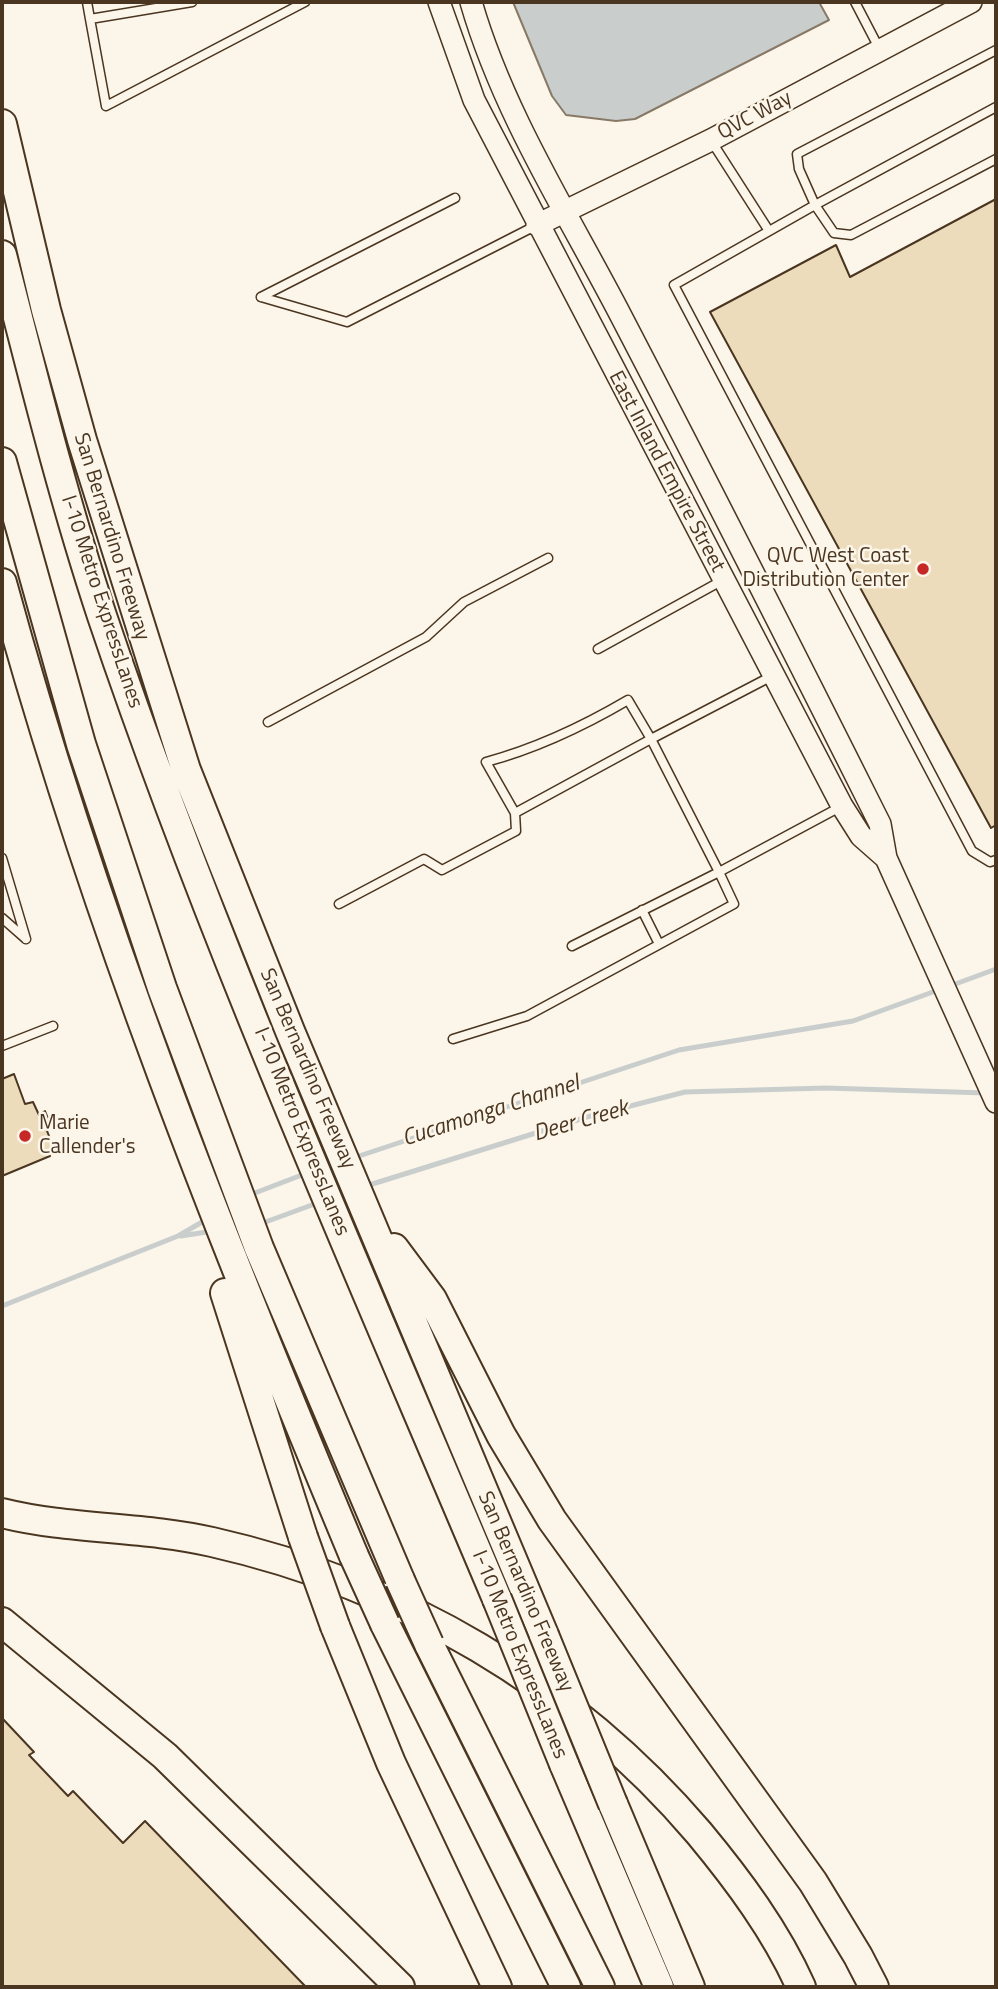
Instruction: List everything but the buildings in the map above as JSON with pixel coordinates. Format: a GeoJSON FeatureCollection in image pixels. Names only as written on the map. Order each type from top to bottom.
{"type":"FeatureCollection","features":[{"type":"Feature","properties":{"kind":"highway","name":"San Bernardino Freeway"},"geometry":{"type":"LineString","coordinates":[[2,124],[49,323],[147,653],[221,861],[690,1987]]}},
{"type":"Feature","properties":{"kind":"highway","name":"I-10 Metro ExpressLanes"},"geometry":{"type":"LineString","coordinates":[[2,256],[101,613],[200,885],[336,1218],[659,1987]]}},
{"type":"Feature","properties":{"kind":"highway"},"geometry":{"type":"LineString","coordinates":[[2,462],[81,744],[162,988],[259,1248],[429,1644],[600,1987]]}},
{"type":"Feature","properties":{"kind":"highway"},"geometry":{"type":"LineString","coordinates":[[2,583],[74,820],[195,1192],[221,1259],[385,1624],[566,1987]]}},
{"type":"Feature","properties":{"kind":"highway"},"geometry":{"type":"LineString","coordinates":[[366,1209],[432,1299],[500,1435],[552,1520],[813,1882],[859,1956],[874,1987]]}},
{"type":"Feature","properties":{"kind":"highway"},"geometry":{"type":"LineString","coordinates":[[221,1259],[235,1318],[303,1537],[335,1626],[376,1730],[493,1978]]}},
{"type":"Feature","properties":{"kind":"highway"},"geometry":{"type":"LineString","coordinates":[[2,1513],[209,1541],[250,1551],[292,1563],[389,1601],[471,1640],[565,1705],[623,1754],[677,1808],[733,1875],[783,1953],[800,1987]]}},
{"type":"Feature","properties":{"kind":"highway"},"geometry":{"type":"LineString","coordinates":[[2,1622],[165,1756],[400,1987]]}},
{"type":"Feature","properties":{"kind":"main road","name":"East Inland Empire Street"},"geometry":{"type":"LineString","coordinates":[[439,2],[474,100],[537,225],[842,806],[861,836],[886,858]]}},
{"type":"Feature","properties":{"kind":"main road","name":"East Inland Empire Street"},"geometry":{"type":"LineString","coordinates":[[471,2],[483,43],[515,117],[723,512],[880,824],[886,858],[928,946],[996,1102]]}},
{"type":"Feature","properties":{"kind":"main road","name":"QVC Way"},"geometry":{"type":"LineString","coordinates":[[537,225],[711,139],[971,2]]}},
{"type":"Feature","properties":{"kind":"lane"},"geometry":{"type":"LineString","coordinates":[[87,2],[106,106],[305,2]]}},
{"type":"Feature","properties":{"kind":"lane"},"geometry":{"type":"LineString","coordinates":[[90,19],[192,2]]}},
{"type":"Feature","properties":{"kind":"lane"},"geometry":{"type":"LineString","coordinates":[[855,2],[880,50]]}},
{"type":"Feature","properties":{"kind":"lane"},"geometry":{"type":"LineString","coordinates":[[996,50],[797,153],[799,169],[815,205],[834,233],[851,235],[996,159]]}},
{"type":"Feature","properties":{"kind":"lane"},"geometry":{"type":"LineString","coordinates":[[996,107],[674,285],[972,851],[990,862],[996,860]]}},
{"type":"Feature","properties":{"kind":"lane"},"geometry":{"type":"LineString","coordinates":[[711,139],[769,231]]}},
{"type":"Feature","properties":{"kind":"lane"},"geometry":{"type":"LineString","coordinates":[[455,198],[261,298],[347,322],[537,225]]}},
{"type":"Feature","properties":{"kind":"lane"},"geometry":{"type":"LineString","coordinates":[[268,722],[426,637],[464,602],[548,558]]}},
{"type":"Feature","properties":{"kind":"lane"},"geometry":{"type":"LineString","coordinates":[[598,649],[723,580]]}},
{"type":"Feature","properties":{"kind":"lane"},"geometry":{"type":"LineString","coordinates":[[514,813],[774,676]]}},
{"type":"Feature","properties":{"kind":"lane"},"geometry":{"type":"LineString","coordinates":[[339,904],[424,859],[442,870],[516,831],[514,813],[486,762],[532,749],[584,726],[628,700],[651,739],[734,905],[527,1016],[453,1039]]}},
{"type":"Feature","properties":{"kind":"lane"},"geometry":{"type":"LineString","coordinates":[[572,946],[842,806]]}},
{"type":"Feature","properties":{"kind":"lane"},"geometry":{"type":"LineString","coordinates":[[2,858],[26,939],[2,918]]}},
{"type":"Feature","properties":{"kind":"lane"},"geometry":{"type":"LineString","coordinates":[[642,910],[659,944]]}},
{"type":"Feature","properties":{"kind":"lane"},"geometry":{"type":"LineString","coordinates":[[2,1046],[53,1026]]}},
{"type":"Feature","properties":{"kind":"shaded area"},"geometry":{"type":"Polygon","coordinates":[[[513,2],[819,2],[829,20],[635,119],[616,121],[566,115],[552,96],[513,2]]]}},
{"type":"Feature","properties":{"kind":"waterway","name":"Cucamonga Channel"},"geometry":{"type":"LineString","coordinates":[[950,986],[996,969]]}},
{"type":"Feature","properties":{"kind":"waterway","name":"Cucamonga Channel"},"geometry":{"type":"LineString","coordinates":[[353,1158],[679,1050],[853,1021],[941,989]]}},
{"type":"Feature","properties":{"kind":"waterway","name":"Deer Creek"},"geometry":{"type":"LineString","coordinates":[[366,1186],[587,1117],[685,1092],[826,1088],[986,1093]]}},
{"type":"Feature","properties":{"kind":"waterway","name":"Cucamonga Channel"},"geometry":{"type":"LineString","coordinates":[[247,1196],[307,1173]]}},
{"type":"Feature","properties":{"kind":"waterway","name":"Deer Creek"},"geometry":{"type":"LineString","coordinates":[[260,1224],[320,1202]]}},
{"type":"Feature","properties":{"kind":"waterway","name":"Cucamonga Channel"},"geometry":{"type":"LineString","coordinates":[[2,1306],[178,1236],[209,1218]]}},
{"type":"Feature","properties":{"kind":"waterway","name":"Deer Creek"},"geometry":{"type":"LineString","coordinates":[[181,1236],[213,1231]]}},
{"type":"Feature","properties":{"kind":"place","name":"QVC West Coast Distribution Center"},"geometry":{"type":"Point","coordinates":[923,569]}},
{"type":"Feature","properties":{"kind":"place","name":"Marie Callender's"},"geometry":{"type":"Point","coordinates":[25,1136]}}]}
